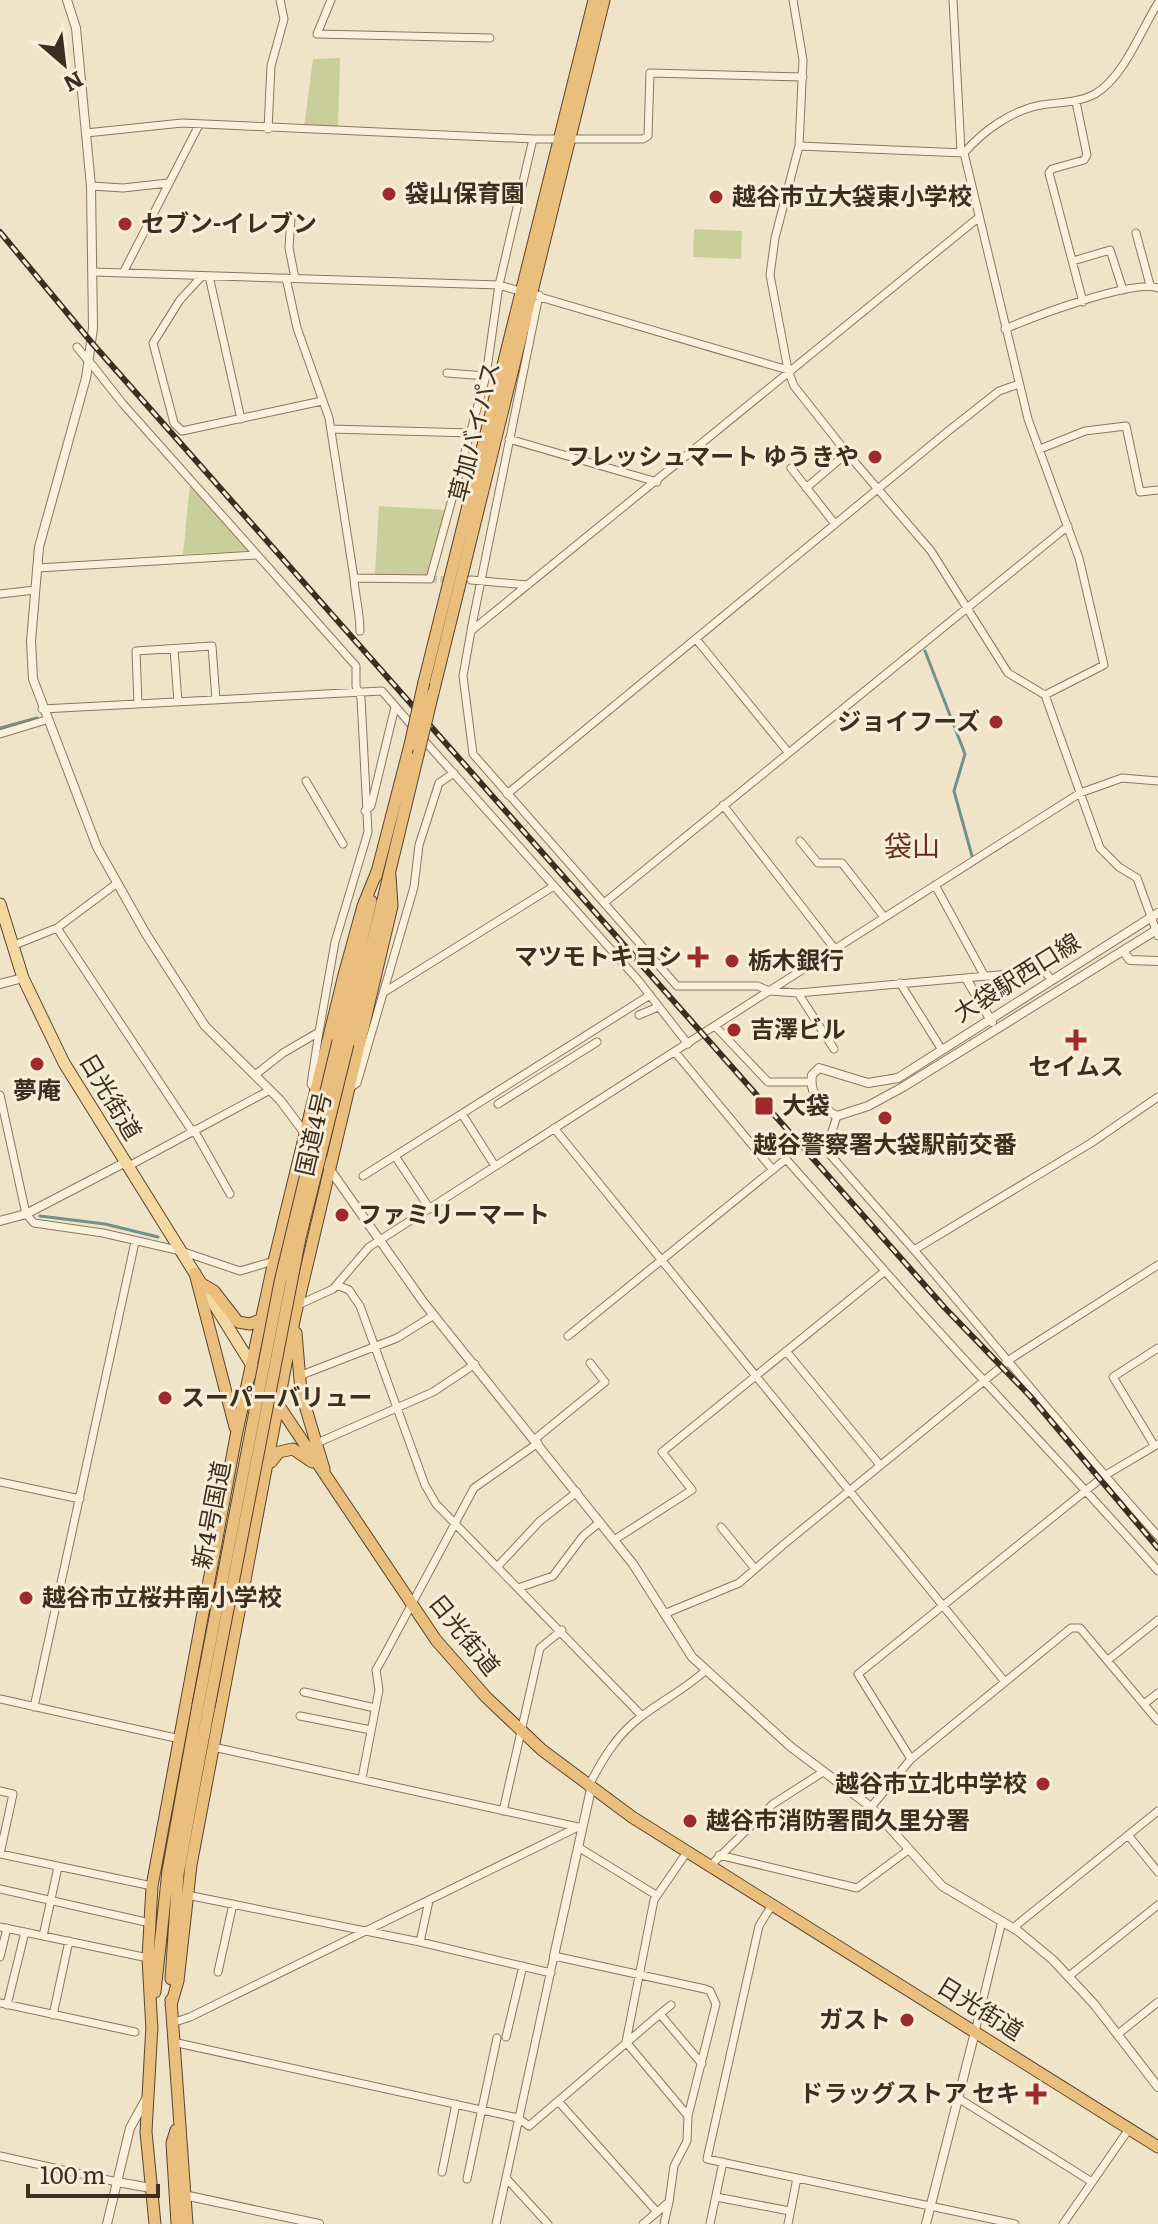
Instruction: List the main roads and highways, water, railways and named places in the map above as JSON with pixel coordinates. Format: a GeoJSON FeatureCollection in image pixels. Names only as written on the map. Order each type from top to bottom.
{"type":"FeatureCollection","features":[{"type":"Feature","properties":{"kind":"highway","name":"草加バイパス"},"geometry":{"type":"LineString","coordinates":[[378,869],[433,693],[530,292],[594,0]]}},
{"type":"Feature","properties":{"kind":"highway","name":"草加バイパス"},"geometry":{"type":"LineString","coordinates":[[564,139],[604,0]]}},
{"type":"Feature","properties":{"kind":"highway","name":"草加バイパス"},"geometry":{"type":"LineString","coordinates":[[390,875],[424,682],[530,292]]}},
{"type":"Feature","properties":{"kind":"highway","name":"新4号国道"},"geometry":{"type":"LineString","coordinates":[[343,1042],[378,869]]}},
{"type":"Feature","properties":{"kind":"highway","name":"国道4号"},"geometry":{"type":"LineString","coordinates":[[152,2031],[148,1958],[152,1886],[236,1436],[304,1130],[363,906],[378,869]]}},
{"type":"Feature","properties":{"kind":"highway","name":"新4号国道"},"geometry":{"type":"LineString","coordinates":[[155,2224],[146,2099],[168,1871],[203,1706],[280,1282],[390,875]]}},
{"type":"Feature","properties":{"kind":"highway","name":"国道4号"},"geometry":{"type":"LineString","coordinates":[[171,2005],[178,1981],[187,1895],[213,1747],[296,1310],[392,906],[390,875]]}},
{"type":"Feature","properties":{"kind":"highway"},"geometry":{"type":"LineString","coordinates":[[195,1273],[236,1436]]}},
{"type":"Feature","properties":{"kind":"highway"},"geometry":{"type":"LineString","coordinates":[[202,1284],[214,1291],[238,1322],[250,1324],[262,1319]]}},
{"type":"Feature","properties":{"kind":"highway"},"geometry":{"type":"LineString","coordinates":[[296,1310],[299,1376],[325,1473]]}},
{"type":"Feature","properties":{"kind":"highway","name":"日光街道"},"geometry":{"type":"LineString","coordinates":[[253,1367],[411,1606],[468,1677],[521,1732],[590,1788],[687,1852],[1158,2147]]}},
{"type":"Feature","properties":{"kind":"highway"},"geometry":{"type":"LineString","coordinates":[[268,1468],[276,1454],[293,1449],[325,1473]]}},
{"type":"Feature","properties":{"kind":"highway","name":"新4号国道"},"geometry":{"type":"LineString","coordinates":[[187,2224],[171,2005],[178,1874],[203,1706]]}},
{"type":"Feature","properties":{"kind":"highway"},"geometry":{"type":"LineString","coordinates":[[177,2224],[172,2143],[178,2121]]}},
{"type":"Feature","properties":{"kind":"main road","name":"日光街道"},"geometry":{"type":"LineString","coordinates":[[0,904],[23,978],[64,1063],[253,1367]]}},
{"type":"Feature","properties":{"kind":"waterway"},"geometry":{"type":"LineString","coordinates":[[925,651],[965,754],[954,791],[972,856]]}},
{"type":"Feature","properties":{"kind":"waterway"},"geometry":{"type":"LineString","coordinates":[[0,728],[37,718]]}},
{"type":"Feature","properties":{"kind":"waterway"},"geometry":{"type":"LineString","coordinates":[[40,1216],[105,1224],[158,1237]]}},
{"type":"Feature","properties":{"kind":"tunnel"},"geometry":{"type":"LineString","coordinates":[[430,579],[452,580]]}},
{"type":"Feature","properties":{"kind":"railway"},"geometry":{"type":"LineString","coordinates":[[0,232],[92,343],[944,1307],[1030,1396],[1158,1548]]}},
{"type":"Feature","properties":{"kind":"place","name":"袋山保育園"},"geometry":{"type":"Point","coordinates":[389,194]}},
{"type":"Feature","properties":{"kind":"place","name":"越谷市立大袋東小学校"},"geometry":{"type":"Point","coordinates":[716,197]}},
{"type":"Feature","properties":{"kind":"place","name":"セブン-イレブン"},"geometry":{"type":"Point","coordinates":[125,224]}},
{"type":"Feature","properties":{"kind":"place","name":"フレッシュマート ゆうきや"},"geometry":{"type":"Point","coordinates":[875,457]}},
{"type":"Feature","properties":{"kind":"place","name":"ジョイフーズ"},"geometry":{"type":"Point","coordinates":[996,722]}},
{"type":"Feature","properties":{"kind":"place","name":"マツモトキヨシ"},"geometry":{"type":"Point","coordinates":[698,957]}},
{"type":"Feature","properties":{"kind":"place","name":"栃木銀行"},"geometry":{"type":"Point","coordinates":[732,961]}},
{"type":"Feature","properties":{"kind":"place","name":"吉澤ビル"},"geometry":{"type":"Point","coordinates":[734,1030]}},
{"type":"Feature","properties":{"kind":"place","name":"セイムス"},"geometry":{"type":"Point","coordinates":[1076,1040]}},
{"type":"Feature","properties":{"kind":"place","name":"夢庵"},"geometry":{"type":"Point","coordinates":[37,1064]}},
{"type":"Feature","properties":{"kind":"place","name":"大袋"},"geometry":{"type":"Point","coordinates":[764,1106]}},
{"type":"Feature","properties":{"kind":"place","name":"越谷警察署大袋駅前交番"},"geometry":{"type":"Point","coordinates":[885,1118]}},
{"type":"Feature","properties":{"kind":"place","name":"ファミリーマート"},"geometry":{"type":"Point","coordinates":[342,1215]}},
{"type":"Feature","properties":{"kind":"place","name":"スーパーバリュー"},"geometry":{"type":"Point","coordinates":[165,1398]}},
{"type":"Feature","properties":{"kind":"place","name":"越谷市立桜井南小学校"},"geometry":{"type":"Point","coordinates":[26,1598]}},
{"type":"Feature","properties":{"kind":"place","name":"越谷市立北中学校"},"geometry":{"type":"Point","coordinates":[1043,1784]}},
{"type":"Feature","properties":{"kind":"place","name":"越谷市消防署間久里分署"},"geometry":{"type":"Point","coordinates":[690,1821]}},
{"type":"Feature","properties":{"kind":"place","name":"ガスト"},"geometry":{"type":"Point","coordinates":[907,2020]}},
{"type":"Feature","properties":{"kind":"place","name":"ドラッグストア セキ"},"geometry":{"type":"Point","coordinates":[1036,2094]}},
{"type":"Feature","properties":{"kind":"district","name":"袋山"},"geometry":{"type":"Point","coordinates":[912,846]}}]}
